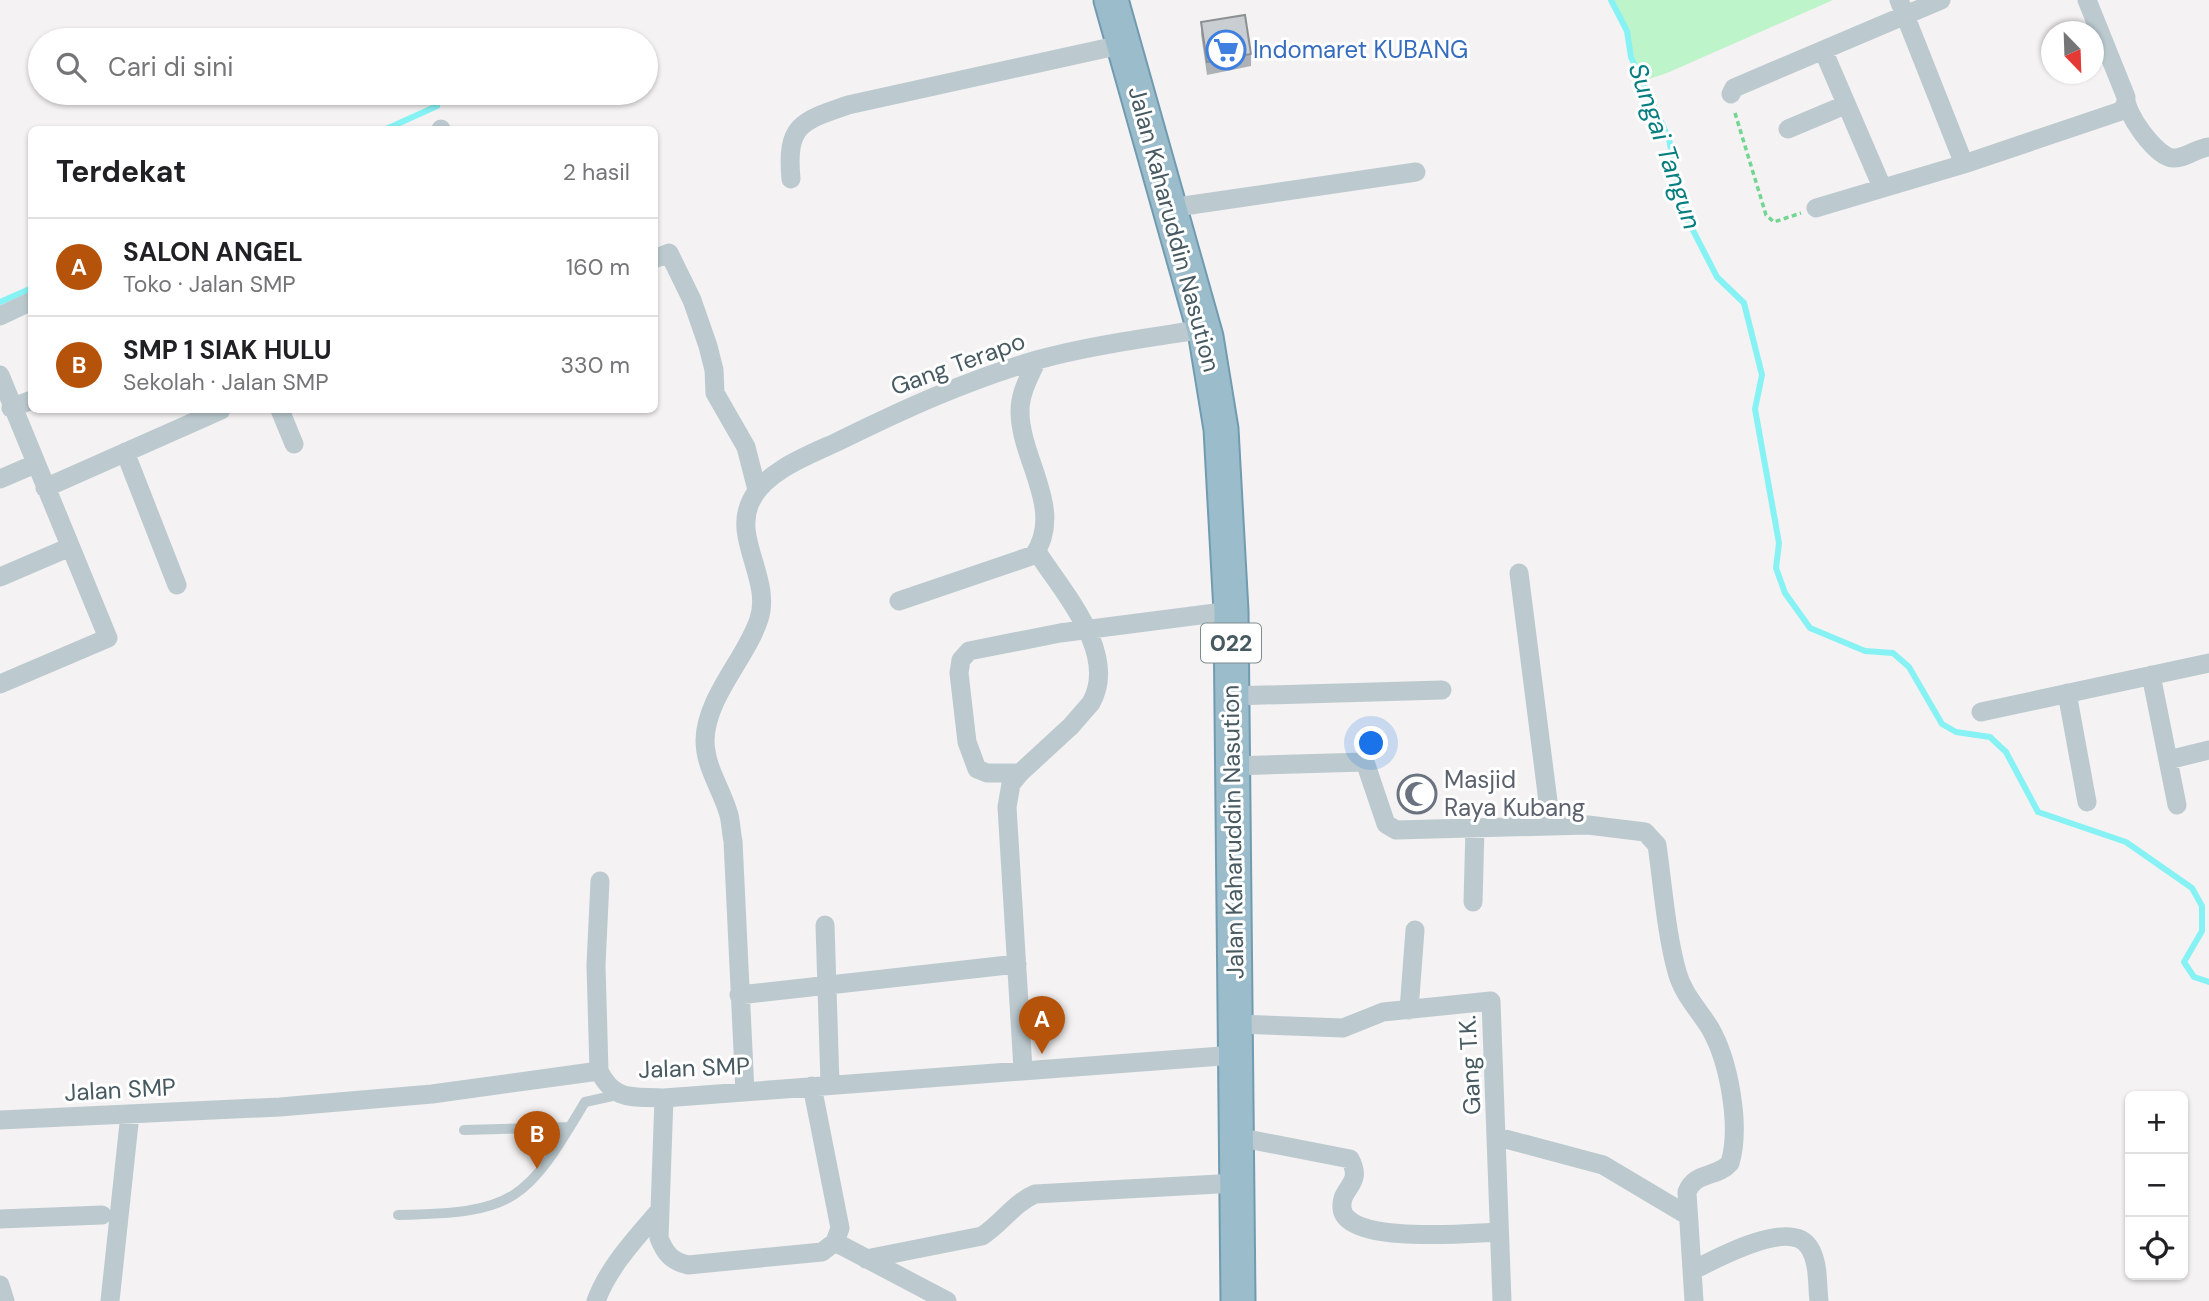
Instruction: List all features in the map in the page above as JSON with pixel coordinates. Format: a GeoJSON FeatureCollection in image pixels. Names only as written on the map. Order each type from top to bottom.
{"type":"FeatureCollection","features":[{"type":"Feature","properties":{"kind":"highway","name":"Jalan Kaharuddin Nasution"},"geometry":{"type":"LineString","coordinates":[[1111,0],[1204,329],[1221,429],[1231,611],[1238,1301]]}},
{"type":"Feature","properties":{"kind":"street"},"geometry":{"type":"LineString","coordinates":[[1731,94],[1734,88],[1823,50],[1903,8],[1941,0]]}},
{"type":"Feature","properties":{"kind":"street"},"geometry":{"type":"LineString","coordinates":[[1816,208],[1964,164],[2121,111],[2126,97],[2087,0]]}},
{"type":"Feature","properties":{"kind":"street"},"geometry":{"type":"LineString","coordinates":[[1903,8],[1964,164]]}},
{"type":"Feature","properties":{"kind":"street"},"geometry":{"type":"LineString","coordinates":[[790,179],[791,142],[802,123],[813,117],[901,93],[1125,44]]}},
{"type":"Feature","properties":{"kind":"street"},"geometry":{"type":"LineString","coordinates":[[1823,50],[1882,187]]}},
{"type":"Feature","properties":{"kind":"street"},"geometry":{"type":"LineString","coordinates":[[1788,129],[1845,105]]}},
{"type":"Feature","properties":{"kind":"street"},"geometry":{"type":"LineString","coordinates":[[2125,105],[2163,156],[2176,159],[2209,147]]}},
{"type":"Feature","properties":{"kind":"street"},"geometry":{"type":"LineString","coordinates":[[1170,208],[1416,172]]}},
{"type":"Feature","properties":{"kind":"street"},"geometry":{"type":"LineString","coordinates":[[658,257],[669,253],[679,271],[708,346],[714,370],[715,393],[746,447],[754,494],[746,519],[760,578],[759,620],[718,695],[705,739],[712,777],[729,813],[733,841],[745,1091]]}},
{"type":"Feature","properties":{"kind":"street"},"geometry":{"type":"LineString","coordinates":[[0,316],[28,303]]}},
{"type":"Feature","properties":{"kind":"street","name":"Gang Terapo"},"geometry":{"type":"LineString","coordinates":[[754,494],[801,459],[943,392],[1037,360],[1091,347],[1204,329]]}},
{"type":"Feature","properties":{"kind":"street"},"geometry":{"type":"LineString","coordinates":[[899,601],[1037,552],[1044,542],[1046,522],[1020,411],[1024,389],[1037,360]]}},
{"type":"Feature","properties":{"kind":"street"},"geometry":{"type":"LineString","coordinates":[[0,375],[11,408],[108,638],[0,684]]}},
{"type":"Feature","properties":{"kind":"street"},"geometry":{"type":"LineString","coordinates":[[11,408],[28,402]]}},
{"type":"Feature","properties":{"kind":"street"},"geometry":{"type":"LineString","coordinates":[[45,488],[214,413]]}},
{"type":"Feature","properties":{"kind":"street"},"geometry":{"type":"LineString","coordinates":[[281,413],[294,444]]}},
{"type":"Feature","properties":{"kind":"street"},"geometry":{"type":"LineString","coordinates":[[125,453],[177,585]]}},
{"type":"Feature","properties":{"kind":"street"},"geometry":{"type":"LineString","coordinates":[[0,479],[34,464]]}},
{"type":"Feature","properties":{"kind":"street"},"geometry":{"type":"LineString","coordinates":[[0,577],[70,547]]}},
{"type":"Feature","properties":{"kind":"street"},"geometry":{"type":"LineString","coordinates":[[1023,1069],[1007,807],[1011,784],[1071,726],[1099,688],[1100,668],[1087,630],[1037,552]]}},
{"type":"Feature","properties":{"kind":"street"},"geometry":{"type":"LineString","coordinates":[[1519,573],[1551,825]]}},
{"type":"Feature","properties":{"kind":"street"},"geometry":{"type":"LineString","coordinates":[[1020,773],[987,773],[977,769],[967,742],[959,673],[961,660],[970,651],[1087,630],[1231,611]]}},
{"type":"Feature","properties":{"kind":"street"},"geometry":{"type":"LineString","coordinates":[[1981,712],[2209,663]]}},
{"type":"Feature","properties":{"kind":"street"},"geometry":{"type":"LineString","coordinates":[[2151,675],[2177,805]]}},
{"type":"Feature","properties":{"kind":"street"},"geometry":{"type":"LineString","coordinates":[[1231,696],[1442,690]]}},
{"type":"Feature","properties":{"kind":"street"},"geometry":{"type":"LineString","coordinates":[[2067,693],[2087,802]]}},
{"type":"Feature","properties":{"kind":"street"},"geometry":{"type":"LineString","coordinates":[[2168,760],[2209,750]]}},
{"type":"Feature","properties":{"kind":"street"},"geometry":{"type":"LineString","coordinates":[[1232,766],[1365,762],[1386,824],[1390,828],[1588,825],[1645,832],[1657,845],[1678,974],[1689,998],[1711,1030],[1732,1094],[1734,1112],[1730,1163],[1725,1169],[1697,1178],[1690,1184],[1688,1215],[1694,1301]]}},
{"type":"Feature","properties":{"kind":"street"},"geometry":{"type":"LineString","coordinates":[[1473,902],[1475,828]]}},
{"type":"Feature","properties":{"kind":"street"},"geometry":{"type":"LineString","coordinates":[[598,1071],[596,965],[600,881]]}},
{"type":"Feature","properties":{"kind":"street"},"geometry":{"type":"LineString","coordinates":[[664,1098],[659,1238],[665,1252],[676,1262],[688,1265],[821,1252],[835,1242],[841,1228],[821,1085],[826,985],[825,925]]}},
{"type":"Feature","properties":{"kind":"street"},"geometry":{"type":"LineString","coordinates":[[1409,1010],[1415,930]]}},
{"type":"Feature","properties":{"kind":"street"},"geometry":{"type":"LineString","coordinates":[[739,995],[1017,964]]}},
{"type":"Feature","properties":{"kind":"street","name":"Gang T.K."},"geometry":{"type":"LineString","coordinates":[[1235,1039],[1343,1028],[1383,1012],[1491,1002],[1502,1301]]}},
{"type":"Feature","properties":{"kind":"street","name":"Jalan SMP"},"geometry":{"type":"LineString","coordinates":[[0,1120],[280,1107],[432,1094],[598,1071],[617,1095],[664,1098],[1023,1069],[1235,1039]]}},
{"type":"Feature","properties":{"kind":"street"},"geometry":{"type":"LineString","coordinates":[[110,1301],[130,1114]]}},
{"type":"Feature","properties":{"kind":"street"},"geometry":{"type":"LineString","coordinates":[[1237,1137],[1350,1159],[1356,1169],[1354,1183],[1344,1196],[1342,1209],[1346,1220],[1358,1228],[1395,1234],[1498,1233]]}},
{"type":"Feature","properties":{"kind":"street"},"geometry":{"type":"LineString","coordinates":[[1498,1137],[1603,1165],[1688,1215]]}},
{"type":"Feature","properties":{"kind":"street"},"geometry":{"type":"LineString","coordinates":[[866,1259],[982,1236],[996,1227],[1023,1199],[1035,1194],[1237,1183]]}},
{"type":"Feature","properties":{"kind":"street"},"geometry":{"type":"LineString","coordinates":[[596,1301],[601,1287],[629,1245],[660,1210]]}},
{"type":"Feature","properties":{"kind":"street"},"geometry":{"type":"LineString","coordinates":[[0,1219],[102,1215]]}},
{"type":"Feature","properties":{"kind":"street"},"geometry":{"type":"LineString","coordinates":[[1692,1270],[1744,1246],[1771,1238],[1793,1236],[1808,1245],[1816,1262],[1819,1301]]}},
{"type":"Feature","properties":{"kind":"street"},"geometry":{"type":"LineString","coordinates":[[835,1242],[947,1301]]}},
{"type":"Feature","properties":{"kind":"street"},"geometry":{"type":"LineString","coordinates":[[0,1285],[5,1301]]}},
{"type":"Feature","properties":{"kind":"lane"},"geometry":{"type":"LineString","coordinates":[[398,1215],[459,1214],[504,1203],[530,1185],[585,1102],[617,1095]]}},
{"type":"Feature","properties":{"kind":"lane"},"geometry":{"type":"LineString","coordinates":[[464,1130],[570,1127]]}},
{"type":"Feature","properties":{"kind":"path"},"geometry":{"type":"LineString","coordinates":[[1731,94],[1766,215],[1774,222],[1816,208]]}},
{"type":"Feature","properties":{"kind":"green space"},"geometry":{"type":"Polygon","coordinates":[[[1611,0],[1833,0],[1643,81],[1621,17],[1611,0]]]}},
{"type":"Feature","properties":{"kind":"building","name":"Indomaret KUBANG"},"geometry":{"type":"Polygon","coordinates":[[[1245,15],[1251,54],[1207,62],[1201,22],[1245,15]]]}},
{"type":"Feature","properties":{"kind":"waterway","name":"Sungai Tangun"},"geometry":{"type":"LineString","coordinates":[[1611,0],[1627,31],[1631,57],[1669,139],[1682,209],[1717,277],[1744,303],[1762,375],[1755,409],[1779,543],[1776,568],[1785,593],[1810,628],[1865,651],[1893,653],[1909,667],[1942,724],[1956,732],[1990,737],[2006,752],[2038,812],[2126,842],[2192,888],[2202,906],[2202,931],[2184,962],[2194,977],[2209,982]]}},
{"type":"Feature","properties":{"kind":"waterway"},"geometry":{"type":"LineString","coordinates":[[393,126],[437,106]]}},
{"type":"Feature","properties":{"kind":"waterway"},"geometry":{"type":"LineString","coordinates":[[0,302],[28,290]]}},
{"type":"Feature","properties":{"kind":"place","name":"Indomaret KUBANG"},"geometry":{"type":"Point","coordinates":[1226,50]}},
{"type":"Feature","properties":{"kind":"place","name":"Masjid Raya Kubang"},"geometry":{"type":"Point","coordinates":[1417,794]}},
{"type":"Feature","properties":{"kind":"place","name":"SALON ANGEL"},"geometry":{"type":"Point","coordinates":[1042,1054]}},
{"type":"Feature","properties":{"kind":"place","name":"SMP 1 SIAK HULU"},"geometry":{"type":"Point","coordinates":[537,1169]}}]}
